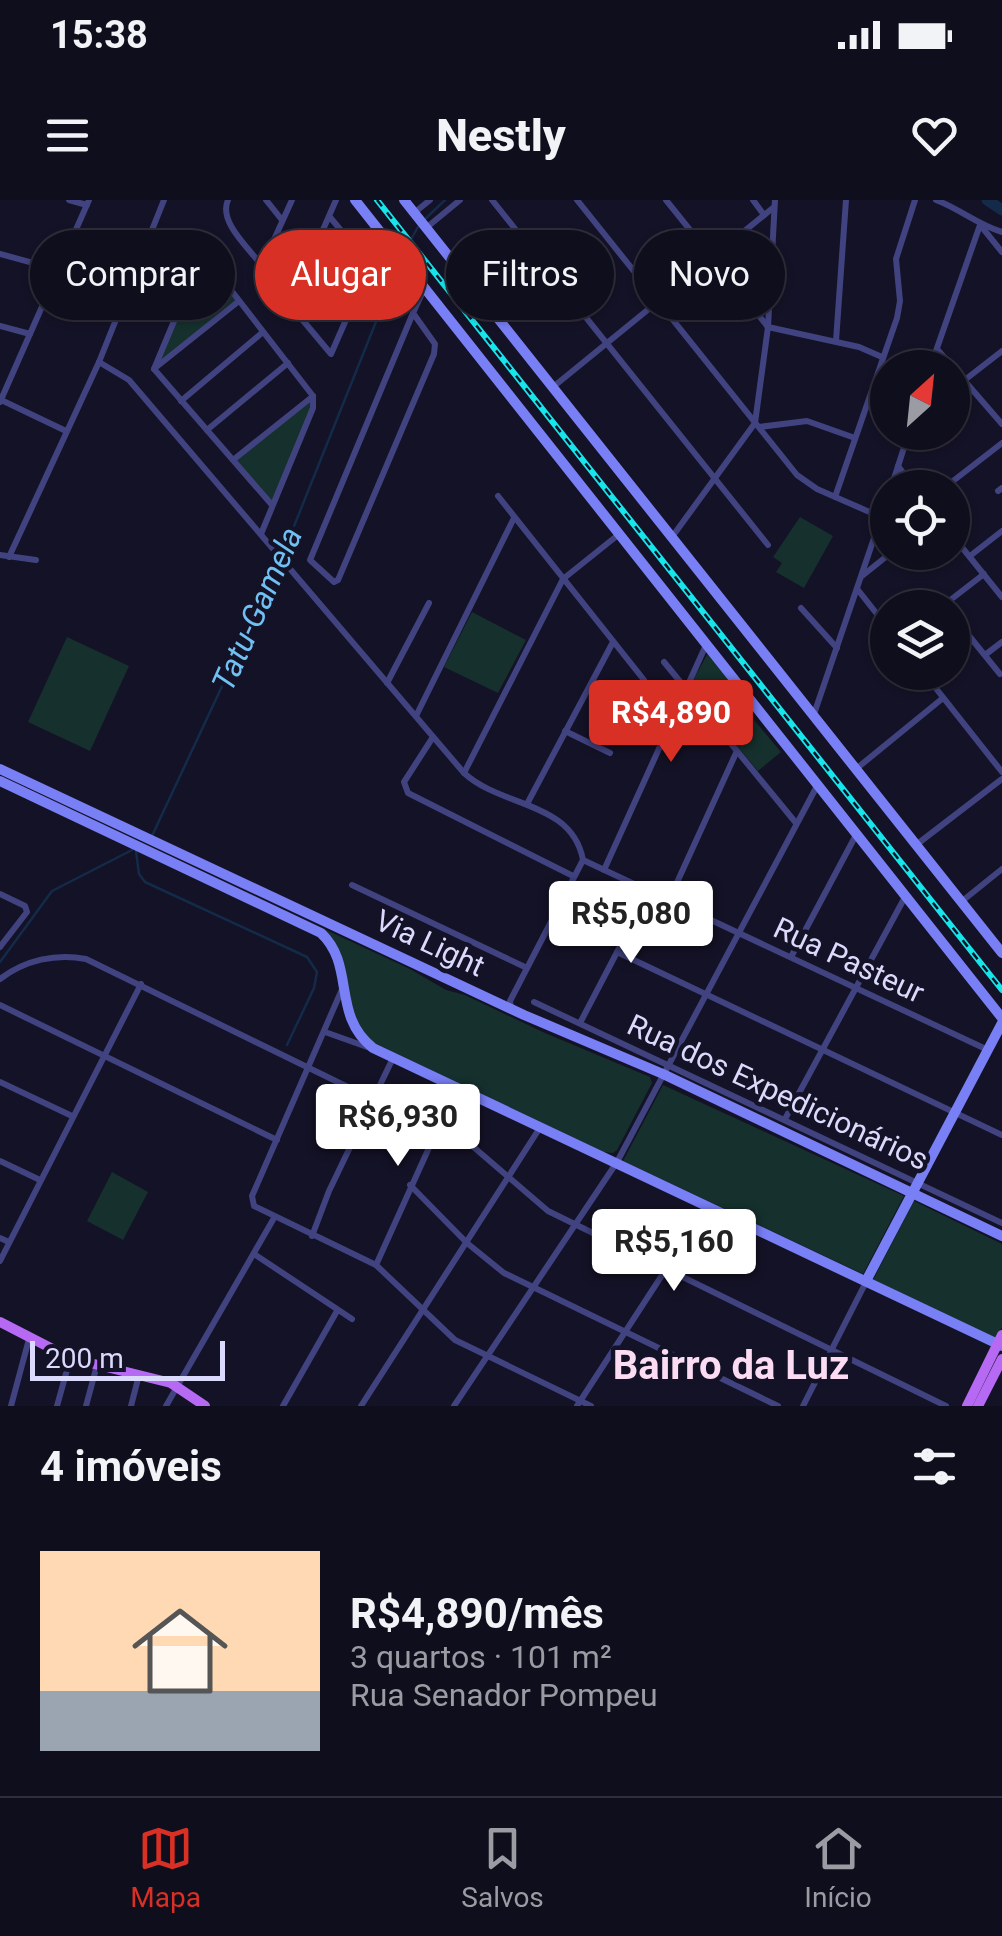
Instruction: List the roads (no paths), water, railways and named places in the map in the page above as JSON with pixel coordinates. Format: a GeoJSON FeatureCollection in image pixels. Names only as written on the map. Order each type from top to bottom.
{"type":"FeatureCollection","features":[{"type":"Feature","properties":{"kind":"main road"},"geometry":{"type":"LineString","coordinates":[[354,200],[379,230]]}},
{"type":"Feature","properties":{"kind":"main road"},"geometry":{"type":"LineString","coordinates":[[404,200],[1001,949]]}},
{"type":"Feature","properties":{"kind":"main road"},"geometry":{"type":"LineString","coordinates":[[426,288],[1002,1020],[866,1281]]}},
{"type":"Feature","properties":{"kind":"main road","name":"Via Light"},"geometry":{"type":"LineString","coordinates":[[0,769],[136,839],[148,850],[321,933],[336,952],[350,1021],[373,1048]]}},
{"type":"Feature","properties":{"kind":"main road","name":"Via Light"},"geometry":{"type":"LineString","coordinates":[[0,782],[136,839],[160,844],[511,1009],[666,1069],[915,1188],[1002,1236]]}},
{"type":"Feature","properties":{"kind":"main road"},"geometry":{"type":"LineString","coordinates":[[373,1048],[1000,1342],[967,1406]]}},
{"type":"Feature","properties":{"kind":"main road"},"geometry":{"type":"LineString","coordinates":[[5,1324],[70,1358],[175,1385],[204,1406]]}},
{"type":"Feature","properties":{"kind":"main road"},"geometry":{"type":"LineString","coordinates":[[978,1406],[1002,1359]]}},
{"type":"Feature","properties":{"kind":"street"},"geometry":{"type":"LineString","coordinates":[[69,200],[88,202],[76,230]]}},
{"type":"Feature","properties":{"kind":"street"},"geometry":{"type":"LineString","coordinates":[[152,230],[164,200]]}},
{"type":"Feature","properties":{"kind":"street"},"geometry":{"type":"LineString","coordinates":[[266,200],[282,220]]}},
{"type":"Feature","properties":{"kind":"street"},"geometry":{"type":"LineString","coordinates":[[226,204],[226,218],[262,266],[292,200]]}},
{"type":"Feature","properties":{"kind":"street"},"geometry":{"type":"LineString","coordinates":[[323,230],[336,200]]}},
{"type":"Feature","properties":{"kind":"street"},"geometry":{"type":"LineString","coordinates":[[415,213],[430,200]]}},
{"type":"Feature","properties":{"kind":"street"},"geometry":{"type":"LineString","coordinates":[[425,226],[460,200]]}},
{"type":"Feature","properties":{"kind":"street"},"geometry":{"type":"LineString","coordinates":[[492,200],[768,545]]}},
{"type":"Feature","properties":{"kind":"street"},"geometry":{"type":"LineString","coordinates":[[577,200],[634,270]]}},
{"type":"Feature","properties":{"kind":"street"},"geometry":{"type":"LineString","coordinates":[[666,200],[690,230]]}},
{"type":"Feature","properties":{"kind":"street"},"geometry":{"type":"LineString","coordinates":[[753,200],[764,215]]}},
{"type":"Feature","properties":{"kind":"street"},"geometry":{"type":"LineString","coordinates":[[836,341],[846,200]]}},
{"type":"Feature","properties":{"kind":"street"},"geometry":{"type":"LineString","coordinates":[[885,350],[900,308],[896,259],[915,200]]}},
{"type":"Feature","properties":{"kind":"street"},"geometry":{"type":"LineString","coordinates":[[936,200],[962,210],[1002,252]]}},
{"type":"Feature","properties":{"kind":"street"},"geometry":{"type":"LineString","coordinates":[[746,230],[775,203]]}},
{"type":"Feature","properties":{"kind":"street"},"geometry":{"type":"LineString","coordinates":[[672,537],[757,425],[768,327],[775,203]]}},
{"type":"Feature","properties":{"kind":"street"},"geometry":{"type":"LineString","coordinates":[[329,216],[341,230]]}},
{"type":"Feature","properties":{"kind":"street"},"geometry":{"type":"LineString","coordinates":[[980,226],[1002,232]]}},
{"type":"Feature","properties":{"kind":"street"},"geometry":{"type":"LineString","coordinates":[[936,348],[980,226]]}},
{"type":"Feature","properties":{"kind":"street"},"geometry":{"type":"LineString","coordinates":[[0,254],[30,262]]}},
{"type":"Feature","properties":{"kind":"street"},"geometry":{"type":"LineString","coordinates":[[154,368],[195,271],[204,262],[210,263],[313,396],[312,408],[261,534]]}},
{"type":"Feature","properties":{"kind":"street"},"geometry":{"type":"LineString","coordinates":[[154,368],[239,300]]}},
{"type":"Feature","properties":{"kind":"street"},"geometry":{"type":"LineString","coordinates":[[413,313],[435,344],[434,354],[334,582],[310,560],[413,313]]}},
{"type":"Feature","properties":{"kind":"street"},"geometry":{"type":"LineString","coordinates":[[36,320],[0,401],[66,431]]}},
{"type":"Feature","properties":{"kind":"street"},"geometry":{"type":"LineString","coordinates":[[36,560],[4,556],[116,320]]}},
{"type":"Feature","properties":{"kind":"street"},"geometry":{"type":"LineString","coordinates":[[301,320],[331,354],[348,320]]}},
{"type":"Feature","properties":{"kind":"street"},"geometry":{"type":"LineString","coordinates":[[553,387],[638,320]]}},
{"type":"Feature","properties":{"kind":"street"},"geometry":{"type":"LineString","coordinates":[[674,320],[797,475],[870,513]]}},
{"type":"Feature","properties":{"kind":"street"},"geometry":{"type":"LineString","coordinates":[[762,320],[768,327],[836,341],[870,353]]}},
{"type":"Feature","properties":{"kind":"street"},"geometry":{"type":"LineString","coordinates":[[0,326],[30,334]]}},
{"type":"Feature","properties":{"kind":"street"},"geometry":{"type":"LineString","coordinates":[[181,400],[264,332]]}},
{"type":"Feature","properties":{"kind":"street"},"geometry":{"type":"LineString","coordinates":[[970,376],[1002,351]]}},
{"type":"Feature","properties":{"kind":"street"},"geometry":{"type":"LineString","coordinates":[[99,362],[130,380],[464,774],[480,786],[559,820],[574,832],[583,860],[510,1000],[511,1009]]}},
{"type":"Feature","properties":{"kind":"street"},"geometry":{"type":"LineString","coordinates":[[207,430],[288,363]]}},
{"type":"Feature","properties":{"kind":"street"},"geometry":{"type":"LineString","coordinates":[[154,368],[272,506]]}},
{"type":"Feature","properties":{"kind":"street"},"geometry":{"type":"LineString","coordinates":[[970,384],[1002,424]]}},
{"type":"Feature","properties":{"kind":"street"},"geometry":{"type":"LineString","coordinates":[[835,497],[870,393]]}},
{"type":"Feature","properties":{"kind":"street"},"geometry":{"type":"LineString","coordinates":[[233,460],[313,396]]}},
{"type":"Feature","properties":{"kind":"street"},"geometry":{"type":"LineString","coordinates":[[757,425],[807,421],[855,438]]}},
{"type":"Feature","properties":{"kind":"street"},"geometry":{"type":"LineString","coordinates":[[967,470],[1002,443]]}},
{"type":"Feature","properties":{"kind":"street"},"geometry":{"type":"LineString","coordinates":[[897,470],[903,450]]}},
{"type":"Feature","properties":{"kind":"street"},"geometry":{"type":"LineString","coordinates":[[898,466],[901,470]]}},
{"type":"Feature","properties":{"kind":"street"},"geometry":{"type":"LineString","coordinates":[[498,496],[644,680]]}},
{"type":"Feature","properties":{"kind":"street"},"geometry":{"type":"LineString","coordinates":[[416,716],[514,518]]}},
{"type":"Feature","properties":{"kind":"street"},"geometry":{"type":"LineString","coordinates":[[1002,531],[970,556],[1002,597]]}},
{"type":"Feature","properties":{"kind":"street"},"geometry":{"type":"LineString","coordinates":[[464,774],[563,579],[621,532]]}},
{"type":"Feature","properties":{"kind":"street"},"geometry":{"type":"LineString","coordinates":[[813,715],[870,549]]}},
{"type":"Feature","properties":{"kind":"street"},"geometry":{"type":"LineString","coordinates":[[861,577],[870,570]]}},
{"type":"Feature","properties":{"kind":"street"},"geometry":{"type":"LineString","coordinates":[[963,590],[984,574]]}},
{"type":"Feature","properties":{"kind":"street"},"geometry":{"type":"LineString","coordinates":[[857,589],[870,605]]}},
{"type":"Feature","properties":{"kind":"street"},"geometry":{"type":"LineString","coordinates":[[387,682],[429,603]]}},
{"type":"Feature","properties":{"kind":"street"},"geometry":{"type":"LineString","coordinates":[[801,608],[837,648]]}},
{"type":"Feature","properties":{"kind":"street"},"geometry":{"type":"LineString","coordinates":[[970,637],[1000,674]]}},
{"type":"Feature","properties":{"kind":"street"},"geometry":{"type":"LineString","coordinates":[[527,804],[612,642]]}},
{"type":"Feature","properties":{"kind":"street"},"geometry":{"type":"LineString","coordinates":[[985,655],[1002,642]]}},
{"type":"Feature","properties":{"kind":"street"},"geometry":{"type":"LineString","coordinates":[[604,870],[706,645]]}},
{"type":"Feature","properties":{"kind":"street"},"geometry":{"type":"LineString","coordinates":[[664,662],[797,824]]}},
{"type":"Feature","properties":{"kind":"street"},"geometry":{"type":"LineString","coordinates":[[916,845],[1002,776],[937,690]]}},
{"type":"Feature","properties":{"kind":"street"},"geometry":{"type":"LineString","coordinates":[[856,769],[943,698]]}},
{"type":"Feature","properties":{"kind":"street"},"geometry":{"type":"LineString","coordinates":[[565,731],[610,753]]}},
{"type":"Feature","properties":{"kind":"street"},"geometry":{"type":"LineString","coordinates":[[433,736],[404,782],[408,793],[574,876]]}},
{"type":"Feature","properties":{"kind":"street"},"geometry":{"type":"LineString","coordinates":[[669,900],[736,753]]}},
{"type":"Feature","properties":{"kind":"street"},"geometry":{"type":"LineString","coordinates":[[454,1406],[617,1162],[817,786]]}},
{"type":"Feature","properties":{"kind":"street"},"geometry":{"type":"LineString","coordinates":[[791,957],[856,834]]}},
{"type":"Feature","properties":{"kind":"street","name":"Rua Pasteur"},"geometry":{"type":"LineString","coordinates":[[583,860],[988,1050]]}},
{"type":"Feature","properties":{"kind":"street"},"geometry":{"type":"LineString","coordinates":[[961,902],[1002,869]]}},
{"type":"Feature","properties":{"kind":"street"},"geometry":{"type":"LineString","coordinates":[[352,885],[527,968]]}},
{"type":"Feature","properties":{"kind":"street"},"geometry":{"type":"LineString","coordinates":[[580,1024],[648,891]]}},
{"type":"Feature","properties":{"kind":"street"},"geometry":{"type":"LineString","coordinates":[[0,894],[25,906],[26,914],[0,947]]}},
{"type":"Feature","properties":{"kind":"street"},"geometry":{"type":"LineString","coordinates":[[785,1119],[905,896]]}},
{"type":"Feature","properties":{"kind":"street"},"geometry":{"type":"LineString","coordinates":[[617,952],[1002,1136]]}},
{"type":"Feature","properties":{"kind":"street"},"geometry":{"type":"LineString","coordinates":[[0,978],[36,960],[74,957],[141,984],[352,1089]]}},
{"type":"Feature","properties":{"kind":"street"},"geometry":{"type":"LineString","coordinates":[[0,1261],[141,984]]}},
{"type":"Feature","properties":{"kind":"street"},"geometry":{"type":"LineString","coordinates":[[342,987],[252,1196],[256,1209],[376,1265],[455,1340],[578,1404],[590,1406]]}},
{"type":"Feature","properties":{"kind":"street","name":"Rua dos Expedicionários"},"geometry":{"type":"LineString","coordinates":[[534,1002],[666,1069],[785,1119],[915,1188],[1002,1223]]}},
{"type":"Feature","properties":{"kind":"street"},"geometry":{"type":"LineString","coordinates":[[0,1005],[276,1140]]}},
{"type":"Feature","properties":{"kind":"street"},"geometry":{"type":"LineString","coordinates":[[324,1032],[373,1048]]}},
{"type":"Feature","properties":{"kind":"street"},"geometry":{"type":"LineString","coordinates":[[312,1236],[329,1191],[393,1058]]}},
{"type":"Feature","properties":{"kind":"street"},"geometry":{"type":"LineString","coordinates":[[0,1082],[72,1116]]}},
{"type":"Feature","properties":{"kind":"street"},"geometry":{"type":"LineString","coordinates":[[376,1265],[456,1087]]}},
{"type":"Feature","properties":{"kind":"street"},"geometry":{"type":"LineString","coordinates":[[442,1120],[548,1211],[946,1406]]}},
{"type":"Feature","properties":{"kind":"street"},"geometry":{"type":"LineString","coordinates":[[361,1406],[541,1126]]}},
{"type":"Feature","properties":{"kind":"street"},"geometry":{"type":"LineString","coordinates":[[0,1161],[40,1180]]}},
{"type":"Feature","properties":{"kind":"street"},"geometry":{"type":"LineString","coordinates":[[410,1184],[504,1273],[778,1406]]}},
{"type":"Feature","properties":{"kind":"street"},"geometry":{"type":"LineString","coordinates":[[578,1404],[707,1205]]}},
{"type":"Feature","properties":{"kind":"street"},"geometry":{"type":"LineString","coordinates":[[166,1406],[274,1218]]}},
{"type":"Feature","properties":{"kind":"street"},"geometry":{"type":"LineString","coordinates":[[0,1238],[9,1242]]}},
{"type":"Feature","properties":{"kind":"street"},"geometry":{"type":"LineString","coordinates":[[254,1254],[352,1319]]}},
{"type":"Feature","properties":{"kind":"street"},"geometry":{"type":"LineString","coordinates":[[803,1406],[866,1281]]}},
{"type":"Feature","properties":{"kind":"street"},"geometry":{"type":"LineString","coordinates":[[282,1406],[337,1311]]}},
{"type":"Feature","properties":{"kind":"street"},"geometry":{"type":"LineString","coordinates":[[0,1337],[5,1324]]}},
{"type":"Feature","properties":{"kind":"street"},"geometry":{"type":"LineString","coordinates":[[11,1406],[29,1339]]}},
{"type":"Feature","properties":{"kind":"street"},"geometry":{"type":"LineString","coordinates":[[58,1406],[70,1358]]}},
{"type":"Feature","properties":{"kind":"street"},"geometry":{"type":"LineString","coordinates":[[86,1406],[97,1365]]}},
{"type":"Feature","properties":{"kind":"street"},"geometry":{"type":"LineString","coordinates":[[131,1406],[139,1374]]}},
{"type":"Feature","properties":{"kind":"waterway","name":"Tatu-Gamela"},"geometry":{"type":"LineString","coordinates":[[423,221],[445,200]]}},
{"type":"Feature","properties":{"kind":"waterway"},"geometry":{"type":"LineString","coordinates":[[987,200],[1002,210]]}},
{"type":"Feature","properties":{"kind":"waterway","name":"Tatu-Gamela"},"geometry":{"type":"LineString","coordinates":[[151,838],[276,571],[377,320]]}},
{"type":"Feature","properties":{"kind":"waterway","name":"Tatu-Gamela"},"geometry":{"type":"LineString","coordinates":[[0,962],[52,891],[132,850]]}},
{"type":"Feature","properties":{"kind":"waterway"},"geometry":{"type":"LineString","coordinates":[[136,851],[139,874],[145,882],[307,957],[317,972],[314,988],[287,1045]]}},
{"type":"Feature","properties":{"kind":"railway"},"geometry":{"type":"LineString","coordinates":[[377,200],[1002,990]]}},
{"type":"Feature","properties":{"kind":"district","name":"Bairro da Luz"},"geometry":{"type":"Point","coordinates":[731,1365]}}]}
